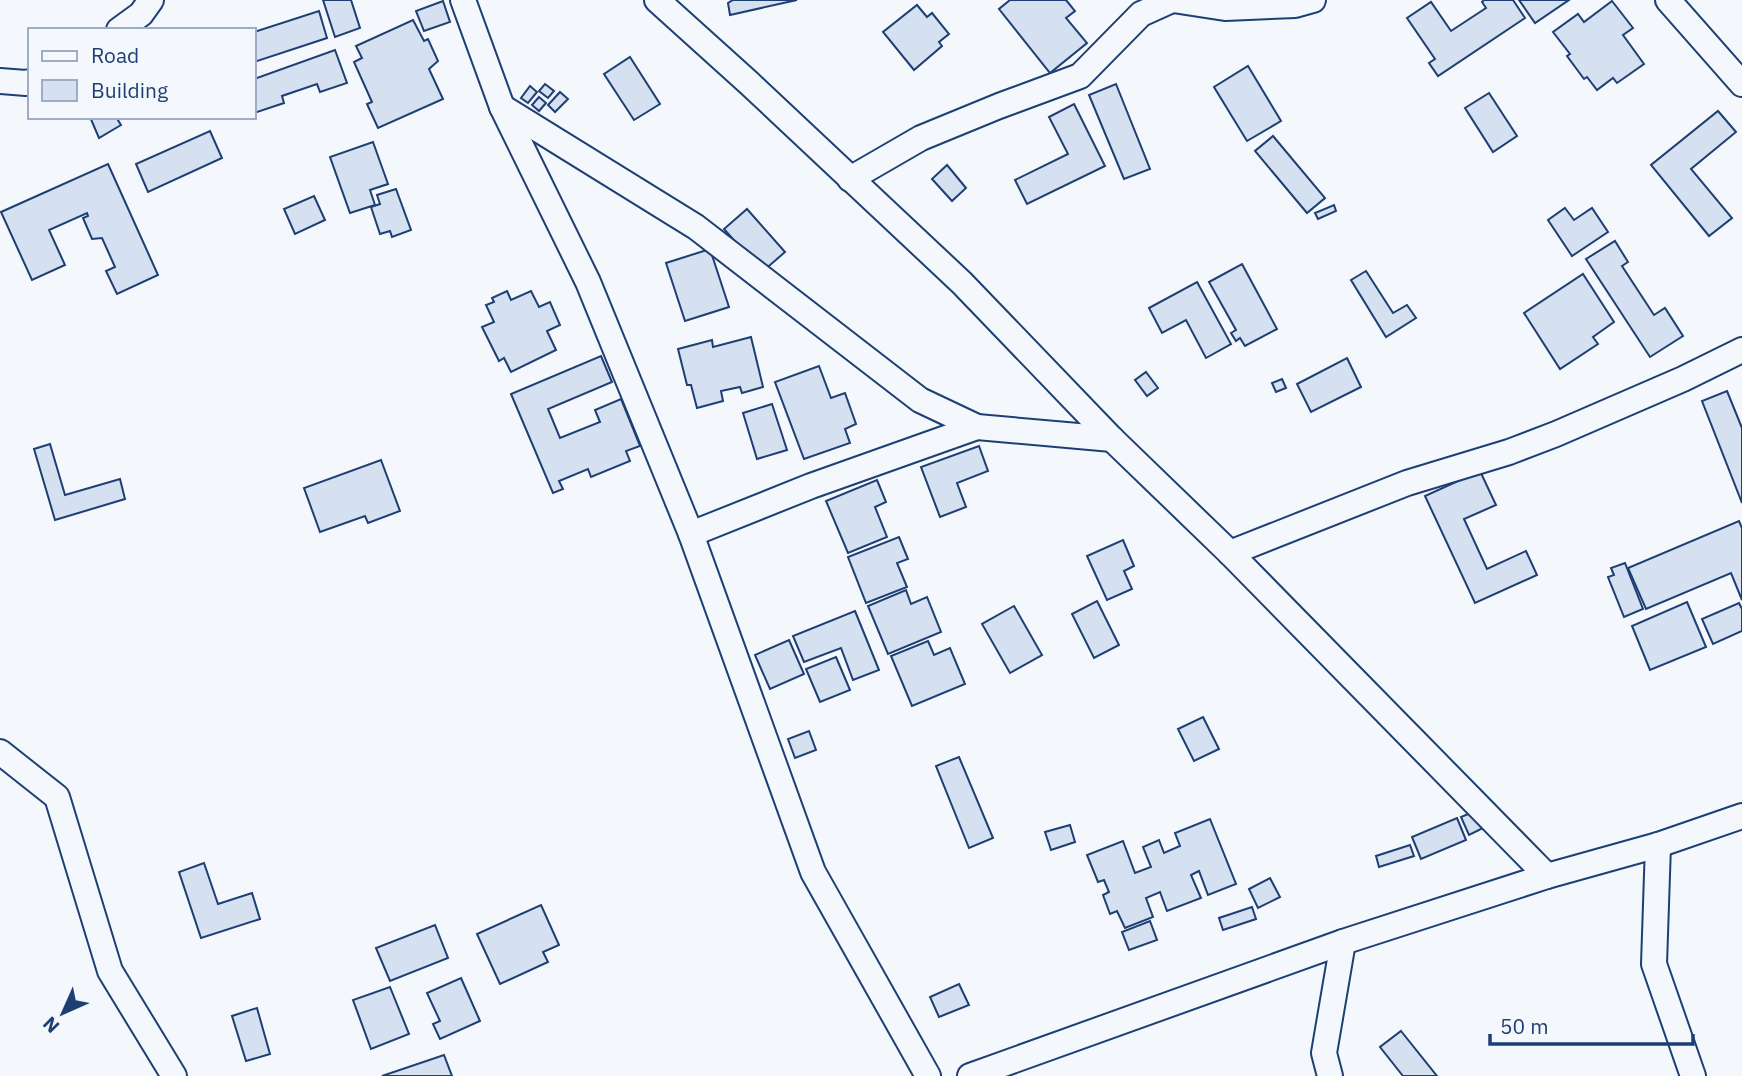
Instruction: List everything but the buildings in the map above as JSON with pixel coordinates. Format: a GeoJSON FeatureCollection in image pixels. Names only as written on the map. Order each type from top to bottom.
{"type":"FeatureCollection","features":[{"type":"Feature","properties":{"kind":"street"},"geometry":{"type":"LineString","coordinates":[[121,28],[141,14],[151,0]]}},
{"type":"Feature","properties":{"kind":"street"},"geometry":{"type":"LineString","coordinates":[[463,0],[502,107],[588,282],[691,534],[813,872],[928,1076]]}},
{"type":"Feature","properties":{"kind":"street"},"geometry":{"type":"LineString","coordinates":[[657,0],[962,283],[1111,439],[1230,553],[1547,876]]}},
{"type":"Feature","properties":{"kind":"street"},"geometry":{"type":"LineString","coordinates":[[850,178],[921,138],[1080,76],[1142,15],[1172,0],[1225,8],[1295,5],[1313,0]]}},
{"type":"Feature","properties":{"kind":"street"},"geometry":{"type":"LineString","coordinates":[[1668,0],[1742,84]]}},
{"type":"Feature","properties":{"kind":"street"},"geometry":{"type":"LineString","coordinates":[[0,81],[28,82]]}},
{"type":"Feature","properties":{"kind":"street"},"geometry":{"type":"LineString","coordinates":[[502,107],[696,227],[920,400],[977,427],[1111,439]]}},
{"type":"Feature","properties":{"kind":"street"},"geometry":{"type":"LineString","coordinates":[[1230,553],[1407,483],[1556,435],[1742,350]]}},
{"type":"Feature","properties":{"kind":"street"},"geometry":{"type":"LineString","coordinates":[[691,534],[811,486],[977,427]]}},
{"type":"Feature","properties":{"kind":"street"},"geometry":{"type":"LineString","coordinates":[[0,752],[57,797],[110,971],[174,1076]]}},
{"type":"Feature","properties":{"kind":"street"},"geometry":{"type":"LineString","coordinates":[[980,1075],[1343,942],[1547,876],[1658,845],[1742,816]]}},
{"type":"Feature","properties":{"kind":"street"},"geometry":{"type":"LineString","coordinates":[[1658,845],[1654,964],[1693,1076]]}},
{"type":"Feature","properties":{"kind":"street"},"geometry":{"type":"LineString","coordinates":[[1330,1076],[1324,1053],[1343,942]]}}]}
